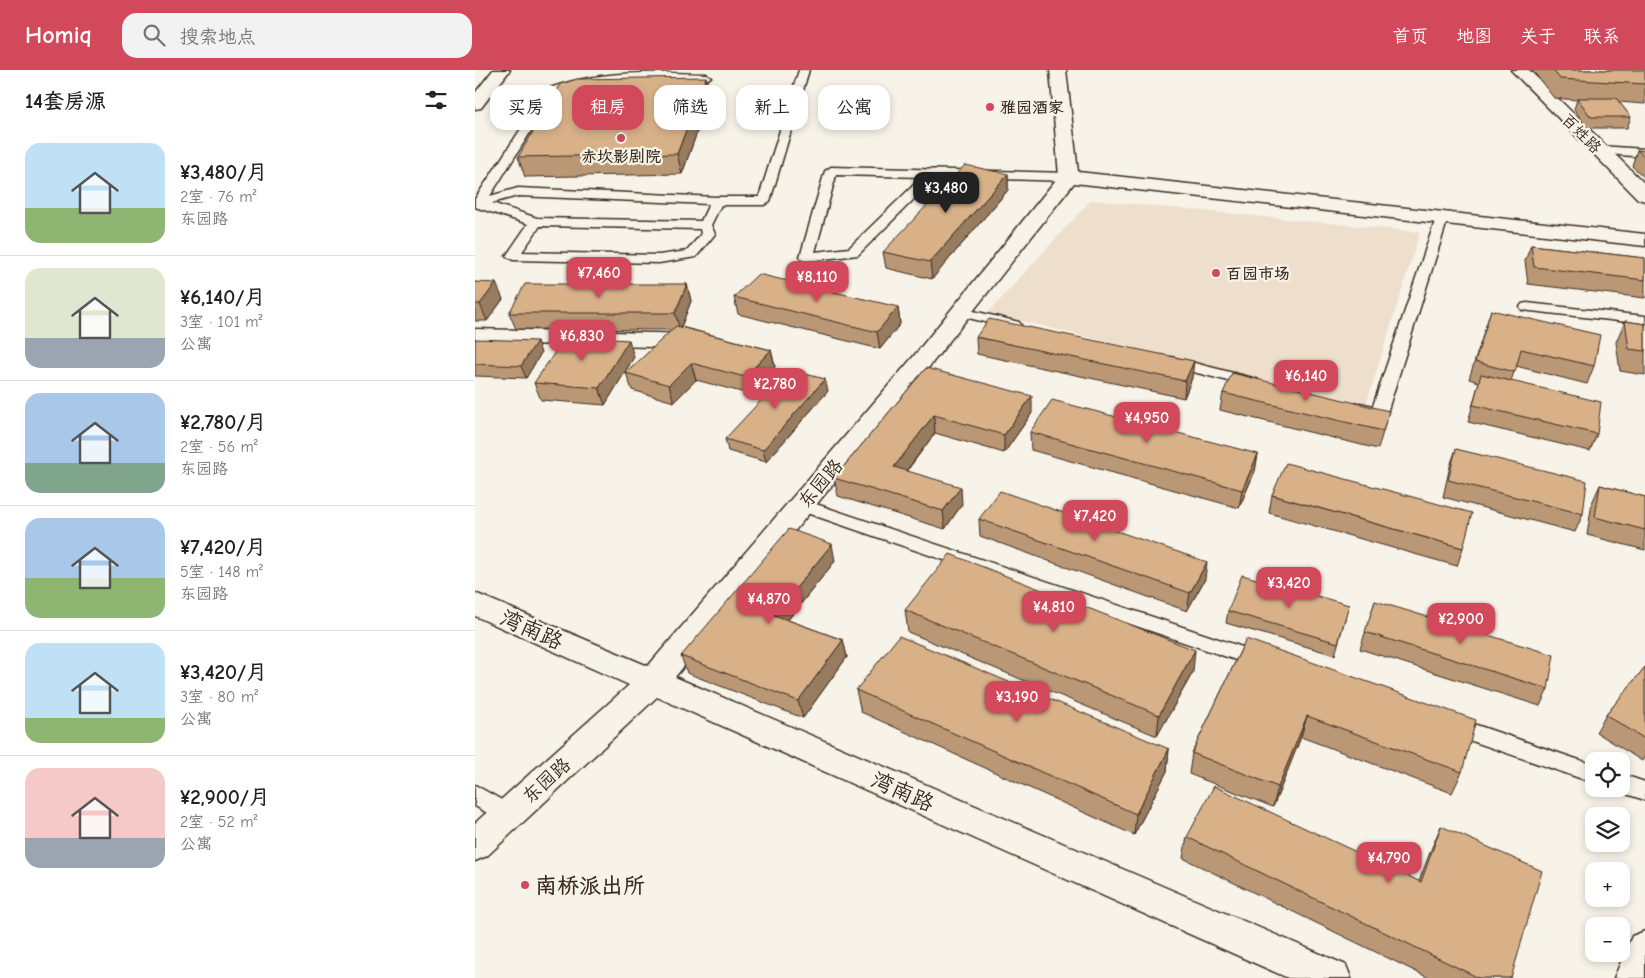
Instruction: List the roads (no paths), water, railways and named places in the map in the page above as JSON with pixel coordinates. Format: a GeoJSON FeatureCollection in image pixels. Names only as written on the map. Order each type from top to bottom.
{"type":"FeatureCollection","features":[{"type":"Feature","properties":{"kind":"street"},"geometry":{"type":"LineString","coordinates":[[475,104],[502,70]]}},
{"type":"Feature","properties":{"kind":"street"},"geometry":{"type":"LineString","coordinates":[[1058,70],[1069,177],[1645,240]]}},
{"type":"Feature","properties":{"kind":"street","name":"百姓路"},"geometry":{"type":"LineString","coordinates":[[1519,70],[1645,195]]}},
{"type":"Feature","properties":{"kind":"street","name":"东园路"},"geometry":{"type":"LineString","coordinates":[[475,845],[653,682],[961,312],[1069,177]]}},
{"type":"Feature","properties":{"kind":"street"},"geometry":{"type":"LineString","coordinates":[[475,336],[696,341]]}},
{"type":"Feature","properties":{"kind":"street","name":"湾南路"},"geometry":{"type":"LineString","coordinates":[[475,604],[1332,978]]}},
{"type":"Feature","properties":{"kind":"street"},"geometry":{"type":"LineString","coordinates":[[1633,978],[1645,949]]}},
{"type":"Feature","properties":{"kind":"lane"},"geometry":{"type":"LineString","coordinates":[[477,203],[518,192],[717,201],[765,201],[804,70]]}},
{"type":"Feature","properties":{"kind":"lane"},"geometry":{"type":"LineString","coordinates":[[477,203],[551,91],[561,85],[611,75],[706,77]]}},
{"type":"Feature","properties":{"kind":"lane"},"geometry":{"type":"LineString","coordinates":[[1599,150],[1645,152]]}},
{"type":"Feature","properties":{"kind":"lane"},"geometry":{"type":"LineString","coordinates":[[932,174],[853,252],[807,257],[831,171],[1069,177]]}},
{"type":"Feature","properties":{"kind":"lane"},"geometry":{"type":"LineString","coordinates":[[536,222],[513,256],[659,259],[691,254],[708,234],[705,225],[717,201]]}},
{"type":"Feature","properties":{"kind":"lane"},"geometry":{"type":"LineString","coordinates":[[477,203],[536,222],[705,225]]}},
{"type":"Feature","properties":{"kind":"lane"},"geometry":{"type":"LineString","coordinates":[[1341,404],[1379,413],[1442,218]]}},
{"type":"Feature","properties":{"kind":"lane"},"geometry":{"type":"LineString","coordinates":[[1527,307],[1645,320]]}},
{"type":"Feature","properties":{"kind":"lane"},"geometry":{"type":"LineString","coordinates":[[961,312],[1027,328]]}},
{"type":"Feature","properties":{"kind":"lane"},"geometry":{"type":"LineString","coordinates":[[1161,360],[1265,385]]}},
{"type":"Feature","properties":{"kind":"lane"},"geometry":{"type":"LineString","coordinates":[[801,505],[1282,668]]}},
{"type":"Feature","properties":{"kind":"lane"},"geometry":{"type":"LineString","coordinates":[[1433,720],[1585,771]]}},
{"type":"Feature","properties":{"kind":"lane"},"geometry":{"type":"LineString","coordinates":[[1630,786],[1645,791]]}},
{"type":"Feature","properties":{"kind":"lane"},"geometry":{"type":"LineString","coordinates":[[475,794],[508,815]]}},
{"type":"Feature","properties":{"kind":"place","name":"雅园酒家"},"geometry":{"type":"Point","coordinates":[990,107]}},
{"type":"Feature","properties":{"kind":"place","name":"赤坎影剧院"},"geometry":{"type":"Point","coordinates":[621,138]}},
{"type":"Feature","properties":{"kind":"place","name":"百园市场"},"geometry":{"type":"Point","coordinates":[1216,273]}},
{"type":"Feature","properties":{"kind":"place","name":"南桥派出所"},"geometry":{"type":"Point","coordinates":[525,885]}}]}
